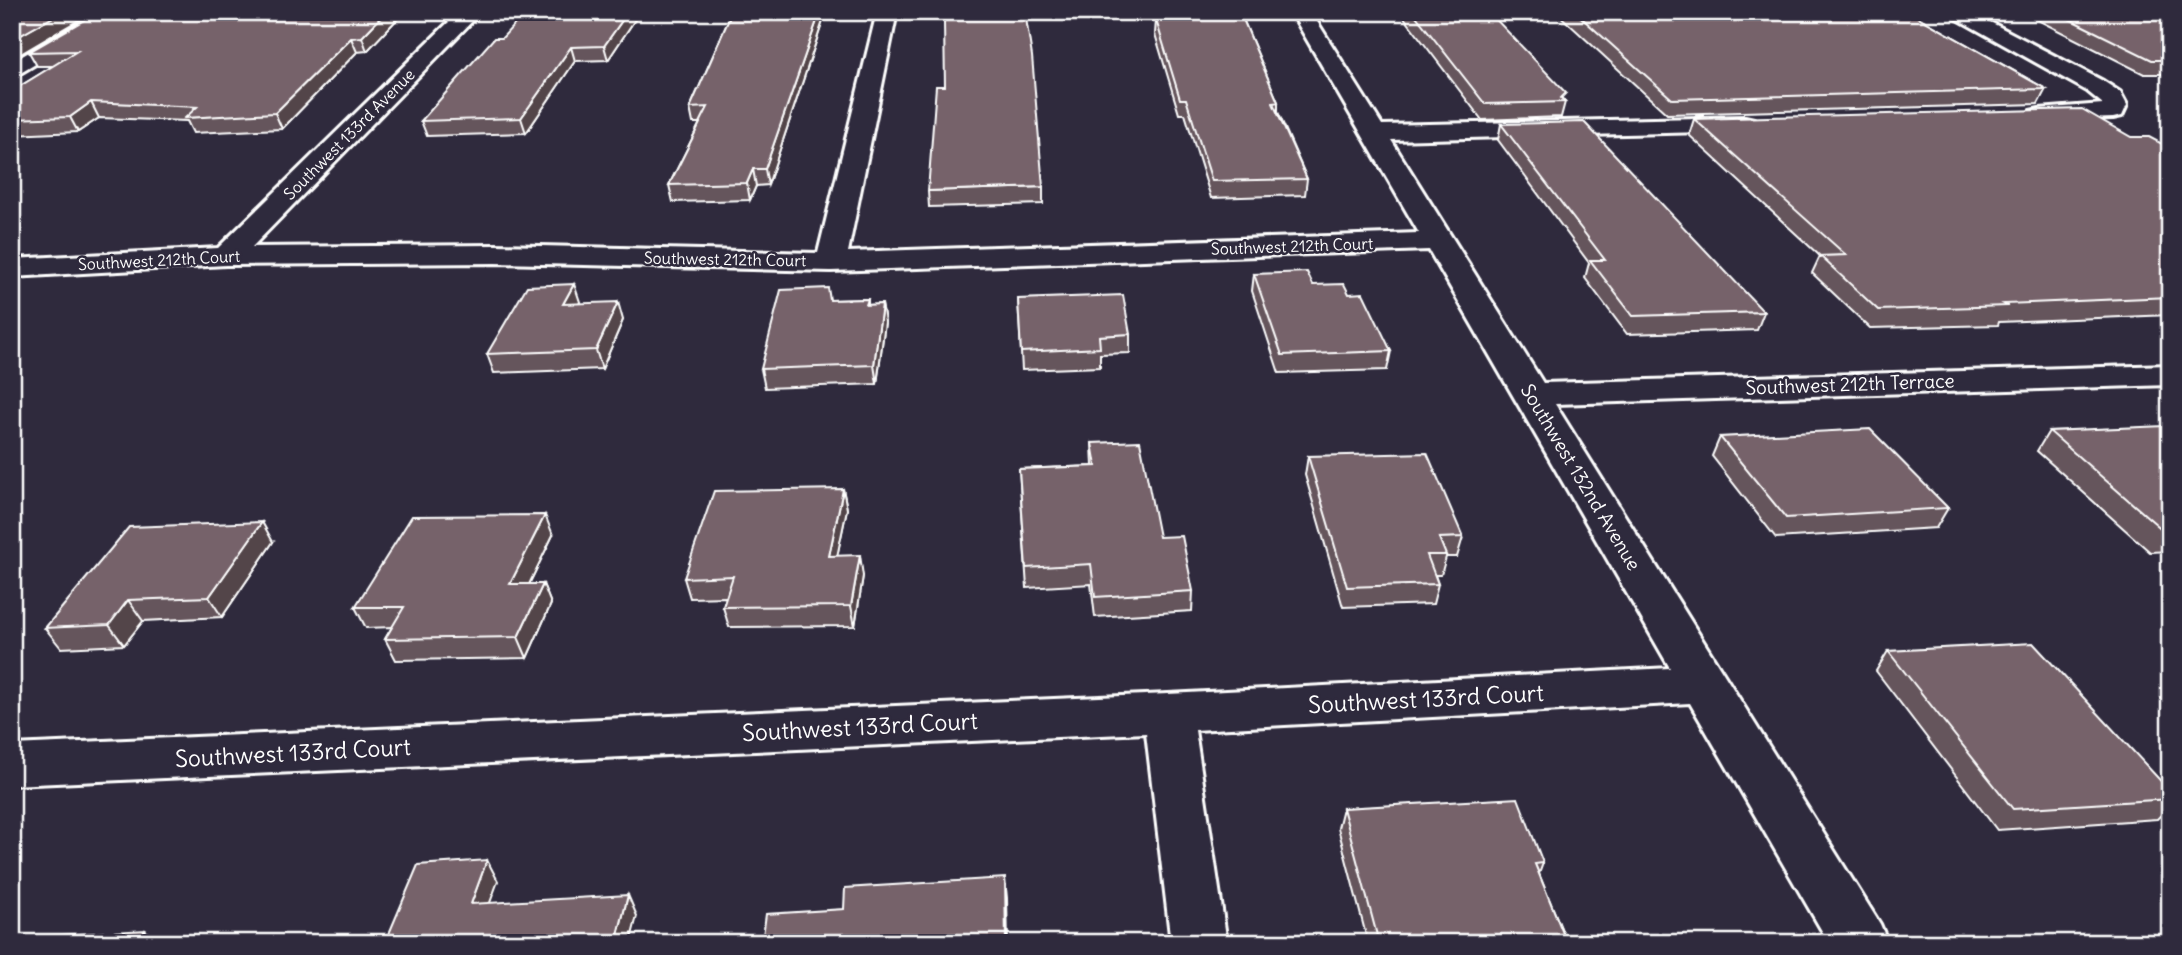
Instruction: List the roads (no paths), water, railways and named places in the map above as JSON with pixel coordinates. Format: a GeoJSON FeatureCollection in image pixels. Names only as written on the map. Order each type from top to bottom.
{"type":"FeatureCollection","features":[{"type":"Feature","properties":{"kind":"street"},"geometry":{"type":"LineString","coordinates":[[12,71],[113,12]]}},
{"type":"Feature","properties":{"kind":"street","name":"Southwest 133rd Avenue"},"geometry":{"type":"LineString","coordinates":[[226,256],[471,12]]}},
{"type":"Feature","properties":{"kind":"street"},"geometry":{"type":"LineString","coordinates":[[831,262],[887,12]]}},
{"type":"Feature","properties":{"kind":"street","name":"Southwest 132nd Avenue"},"geometry":{"type":"LineString","coordinates":[[1301,12],[1707,684],[1860,943]]}},
{"type":"Feature","properties":{"kind":"street"},"geometry":{"type":"LineString","coordinates":[[1955,12],[2095,86],[2112,97],[2115,105],[2113,111],[2102,114],[2022,117]]}},
{"type":"Feature","properties":{"kind":"street"},"geometry":{"type":"LineString","coordinates":[[1373,133],[1774,123]]}},
{"type":"Feature","properties":{"kind":"street","name":"Southwest 212th Court"},"geometry":{"type":"LineString","coordinates":[[12,268],[226,256],[495,254],[831,262],[1438,241]]}},
{"type":"Feature","properties":{"kind":"street","name":"Southwest 212th Terrace"},"geometry":{"type":"LineString","coordinates":[[1530,394],[2170,375]]}},
{"type":"Feature","properties":{"kind":"street","name":"Southwest 133rd Court"},"geometry":{"type":"LineString","coordinates":[[12,765],[1168,713],[1707,684]]}},
{"type":"Feature","properties":{"kind":"street"},"geometry":{"type":"LineString","coordinates":[[1168,713],[1199,943]]}}]}
